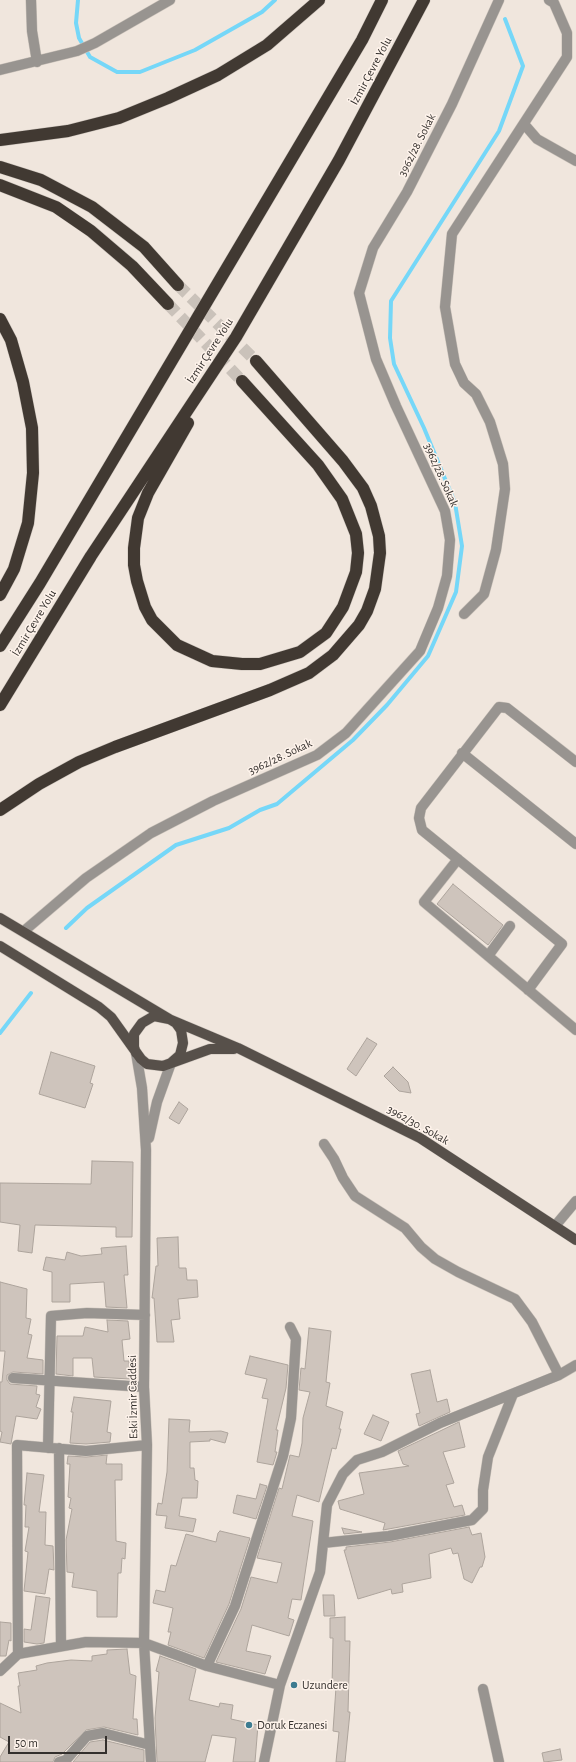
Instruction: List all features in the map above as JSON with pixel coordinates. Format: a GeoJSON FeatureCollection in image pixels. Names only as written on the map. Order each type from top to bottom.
{"type":"FeatureCollection","features":[{"type":"Feature","properties":{"kind":"highway"},"geometry":{"type":"LineString","coordinates":[[0,140],[68,131],[119,118],[168,98],[218,75],[267,45],[319,0]]}},
{"type":"Feature","properties":{"kind":"highway","name":"İzmir Çevre Yolu"},"geometry":{"type":"LineString","coordinates":[[0,646],[40,583],[362,40],[382,0]]}},
{"type":"Feature","properties":{"kind":"highway","name":"İzmir Çevre Yolu"},"geometry":{"type":"LineString","coordinates":[[0,705],[91,556],[236,337],[340,160],[424,0]]}},
{"type":"Feature","properties":{"kind":"highway"},"geometry":{"type":"LineString","coordinates":[[0,167],[41,180],[92,207],[144,246],[178,285]]}},
{"type":"Feature","properties":{"kind":"highway"},"geometry":{"type":"LineString","coordinates":[[0,185],[14,189],[56,207],[91,231],[132,266],[168,304]]}},
{"type":"Feature","properties":{"kind":"highway"},"geometry":{"type":"LineString","coordinates":[[0,319],[11,340],[23,382],[32,428],[33,473],[28,523],[14,569],[0,595]]}},
{"type":"Feature","properties":{"kind":"highway"},"geometry":{"type":"LineString","coordinates":[[236,337],[143,504],[135,532],[134,565],[136,581],[145,607],[152,620],[177,645],[212,661],[236,664],[260,664],[300,652],[326,633],[343,607],[356,572],[358,553],[356,534],[349,514],[334,487],[318,465],[242,381]]}},
{"type":"Feature","properties":{"kind":"highway"},"geometry":{"type":"LineString","coordinates":[[0,810],[39,784],[79,762],[115,747],[270,690],[309,673],[333,655],[360,625],[367,612],[374,589],[380,553],[379,536],[371,506],[363,488],[344,461],[256,361]]}},
{"type":"Feature","properties":{"kind":"main road"},"geometry":{"type":"LineString","coordinates":[[0,918],[169,1019],[181,1030],[183,1043],[180,1054],[171,1063]]}},
{"type":"Feature","properties":{"kind":"main road"},"geometry":{"type":"LineString","coordinates":[[0,946],[99,1007],[111,1017],[136,1053],[147,1064],[163,1066],[210,1049],[238,1048]]}},
{"type":"Feature","properties":{"kind":"main road"},"geometry":{"type":"LineString","coordinates":[[136,1053],[134,1047],[134,1034],[142,1023],[154,1016],[169,1019]]}},
{"type":"Feature","properties":{"kind":"main road","name":"3962/30. Sokak"},"geometry":{"type":"LineString","coordinates":[[169,1019],[238,1048],[420,1138],[576,1240]]}},
{"type":"Feature","properties":{"kind":"street"},"geometry":{"type":"LineString","coordinates":[[31,0],[32,32],[37,62]]}},
{"type":"Feature","properties":{"kind":"street"},"geometry":{"type":"LineString","coordinates":[[0,70],[77,51],[95,43],[170,0]]}},
{"type":"Feature","properties":{"kind":"street","name":"3962/28. Sokak"},"geometry":{"type":"LineString","coordinates":[[24,931],[86,878],[151,833],[213,801],[317,755],[346,733],[420,651],[438,608],[447,576],[450,540],[445,511],[396,406],[376,359],[359,293],[373,248],[407,192],[452,104],[499,0]]}},
{"type":"Feature","properties":{"kind":"street"},"geometry":{"type":"LineString","coordinates":[[464,614],[484,594],[496,550],[505,489],[503,464],[490,422],[476,394],[464,383],[455,364],[444,307],[452,234],[568,57],[567,33],[554,3],[549,0]]}},
{"type":"Feature","properties":{"kind":"street"},"geometry":{"type":"LineString","coordinates":[[524,124],[537,139],[576,161]]}},
{"type":"Feature","properties":{"kind":"street"},"geometry":{"type":"LineString","coordinates":[[528,990],[562,944],[422,830],[419,818],[421,808],[499,707],[507,708],[576,762]]}},
{"type":"Feature","properties":{"kind":"street"},"geometry":{"type":"LineString","coordinates":[[462,753],[576,844]]}},
{"type":"Feature","properties":{"kind":"street"},"geometry":{"type":"LineString","coordinates":[[458,859],[424,902],[576,1030]]}},
{"type":"Feature","properties":{"kind":"street"},"geometry":{"type":"LineString","coordinates":[[488,956],[510,926]]}},
{"type":"Feature","properties":{"kind":"street","name":"Eski İzmir Caddesi"},"geometry":{"type":"LineString","coordinates":[[136,1053],[142,1088],[146,1150],[144,1387],[147,1445],[144,1643],[151,1762]]}},
{"type":"Feature","properties":{"kind":"street","name":"Eski İzmir Caddesi"},"geometry":{"type":"LineString","coordinates":[[146,1150],[157,1102],[171,1063]]}},
{"type":"Feature","properties":{"kind":"street"},"geometry":{"type":"LineString","coordinates":[[324,1144],[355,1196],[405,1228],[422,1247],[436,1258],[458,1272],[515,1299],[532,1322],[559,1375]]}},
{"type":"Feature","properties":{"kind":"street"},"geometry":{"type":"LineString","coordinates":[[555,1226],[576,1201]]}},
{"type":"Feature","properties":{"kind":"street"},"geometry":{"type":"LineString","coordinates":[[48,1448],[51,1316],[87,1313],[145,1315]]}},
{"type":"Feature","properties":{"kind":"street"},"geometry":{"type":"LineString","coordinates":[[207,1666],[235,1606],[283,1456],[291,1418],[296,1339],[290,1327]]}},
{"type":"Feature","properties":{"kind":"street"},"geometry":{"type":"LineString","coordinates":[[264,1762],[280,1685],[320,1572],[328,1505],[343,1474],[357,1460],[382,1452],[440,1423],[559,1375],[576,1365]]}},
{"type":"Feature","properties":{"kind":"street"},"geometry":{"type":"LineString","coordinates":[[13,1378],[144,1387]]}},
{"type":"Feature","properties":{"kind":"street"},"geometry":{"type":"LineString","coordinates":[[323,1544],[389,1536],[472,1520],[483,1509],[483,1490],[488,1457],[514,1394]]}},
{"type":"Feature","properties":{"kind":"street"},"geometry":{"type":"LineString","coordinates":[[18,1654],[17,1445],[86,1451],[147,1445]]}},
{"type":"Feature","properties":{"kind":"street"},"geometry":{"type":"LineString","coordinates":[[60,1448],[61,1646]]}},
{"type":"Feature","properties":{"kind":"street"},"geometry":{"type":"LineString","coordinates":[[0,1671],[18,1654],[86,1642],[144,1643],[207,1666],[280,1685]]}},
{"type":"Feature","properties":{"kind":"street"},"geometry":{"type":"LineString","coordinates":[[483,1689],[499,1762]]}},
{"type":"Feature","properties":{"kind":"street"},"geometry":{"type":"LineString","coordinates":[[59,1762],[66,1760],[87,1736],[103,1733],[150,1745]]}},
{"type":"Feature","properties":{"kind":"building"},"geometry":{"type":"Polygon","coordinates":[[[453,884],[503,925],[488,945],[437,904],[453,884]]]}},
{"type":"Feature","properties":{"kind":"building"},"geometry":{"type":"Polygon","coordinates":[[[367,1038],[377,1044],[356,1076],[347,1069],[367,1038]]]}},
{"type":"Feature","properties":{"kind":"building"},"geometry":{"type":"Polygon","coordinates":[[[51,1052],[95,1066],[90,1083],[93,1084],[85,1108],[39,1094],[51,1052]]]}},
{"type":"Feature","properties":{"kind":"building"},"geometry":{"type":"Polygon","coordinates":[[[393,1067],[408,1082],[411,1093],[399,1091],[384,1076],[393,1067]]]}},
{"type":"Feature","properties":{"kind":"building"},"geometry":{"type":"Polygon","coordinates":[[[179,1102],[188,1109],[179,1124],[169,1118],[179,1102]]]}},
{"type":"Feature","properties":{"kind":"building"},"geometry":{"type":"Polygon","coordinates":[[[92,1161],[133,1162],[132,1237],[116,1237],[116,1227],[35,1225],[32,1253],[18,1251],[20,1225],[0,1222],[0,1183],[91,1184],[92,1161]]]}},
{"type":"Feature","properties":{"kind":"building"},"geometry":{"type":"Polygon","coordinates":[[[178,1237],[179,1268],[186,1268],[187,1280],[197,1280],[198,1297],[178,1299],[180,1319],[171,1320],[174,1342],[157,1342],[154,1298],[152,1298],[156,1266],[158,1266],[157,1238],[178,1237]]]}},
{"type":"Feature","properties":{"kind":"building"},"geometry":{"type":"Polygon","coordinates":[[[126,1246],[128,1275],[124,1275],[127,1308],[106,1307],[104,1282],[70,1284],[70,1302],[52,1302],[52,1272],[43,1270],[46,1257],[65,1260],[67,1252],[81,1256],[102,1254],[101,1248],[126,1246]]]}},
{"type":"Feature","properties":{"kind":"building"},"geometry":{"type":"Polygon","coordinates":[[[0,1282],[27,1289],[26,1318],[31,1319],[28,1334],[32,1335],[27,1358],[43,1360],[43,1374],[13,1372],[7,1375],[7,1380],[10,1384],[37,1386],[36,1394],[40,1395],[36,1407],[41,1409],[37,1419],[16,1416],[11,1444],[0,1442],[2,1432],[0,1431],[0,1382],[2,1382],[5,1351],[0,1351],[0,1282]]]}},
{"type":"Feature","properties":{"kind":"building"},"geometry":{"type":"Polygon","coordinates":[[[107,1320],[128,1321],[130,1339],[122,1340],[124,1361],[129,1361],[130,1379],[94,1377],[92,1358],[73,1358],[73,1376],[56,1374],[57,1336],[83,1336],[85,1327],[108,1332],[107,1320]]]}},
{"type":"Feature","properties":{"kind":"building"},"geometry":{"type":"Polygon","coordinates":[[[309,1328],[331,1331],[326,1382],[330,1383],[326,1406],[343,1412],[339,1429],[341,1429],[336,1449],[332,1448],[319,1502],[297,1495],[292,1516],[313,1521],[301,1600],[292,1599],[288,1618],[294,1620],[289,1636],[252,1625],[246,1651],[271,1656],[265,1674],[216,1662],[241,1609],[251,1577],[277,1583],[282,1563],[257,1558],[279,1488],[282,1489],[290,1455],[299,1457],[302,1443],[303,1418],[310,1392],[299,1390],[301,1368],[305,1369],[309,1328]]]}},
{"type":"Feature","properties":{"kind":"building"},"geometry":{"type":"Polygon","coordinates":[[[250,1356],[288,1365],[286,1388],[276,1430],[278,1430],[275,1452],[277,1452],[273,1465],[257,1462],[268,1399],[262,1398],[267,1379],[245,1374],[250,1356]]]}},
{"type":"Feature","properties":{"kind":"building"},"geometry":{"type":"Polygon","coordinates":[[[430,1370],[437,1402],[447,1399],[450,1412],[419,1426],[416,1414],[420,1413],[411,1374],[430,1370]]]}},
{"type":"Feature","properties":{"kind":"building"},"geometry":{"type":"Polygon","coordinates":[[[74,1397],[111,1401],[107,1432],[111,1433],[110,1442],[86,1444],[70,1443],[73,1412],[71,1412],[74,1397]]]}},
{"type":"Feature","properties":{"kind":"building"},"geometry":{"type":"Polygon","coordinates":[[[373,1415],[389,1422],[381,1441],[364,1434],[373,1415]]]}},
{"type":"Feature","properties":{"kind":"building"},"geometry":{"type":"Polygon","coordinates":[[[169,1419],[190,1420],[189,1432],[221,1431],[228,1433],[225,1443],[210,1439],[210,1441],[190,1442],[190,1468],[194,1468],[195,1480],[198,1481],[197,1498],[182,1498],[179,1516],[196,1519],[193,1532],[165,1528],[167,1516],[156,1515],[158,1503],[162,1504],[167,1472],[169,1419]]]}},
{"type":"Feature","properties":{"kind":"building"},"geometry":{"type":"Polygon","coordinates":[[[459,1422],[465,1447],[443,1452],[454,1483],[446,1485],[454,1507],[462,1505],[465,1515],[383,1530],[385,1523],[340,1509],[338,1501],[364,1494],[359,1473],[409,1466],[403,1464],[398,1451],[459,1422]]]}},
{"type":"Feature","properties":{"kind":"building"},"geometry":{"type":"Polygon","coordinates":[[[107,1455],[106,1464],[122,1464],[122,1480],[115,1480],[116,1541],[126,1543],[125,1559],[122,1558],[121,1573],[118,1573],[117,1617],[97,1617],[97,1591],[72,1587],[74,1573],[67,1572],[66,1540],[72,1509],[69,1508],[71,1498],[68,1497],[70,1464],[67,1464],[68,1456],[86,1457],[107,1455]]]}},
{"type":"Feature","properties":{"kind":"building"},"geometry":{"type":"Polygon","coordinates":[[[27,1473],[44,1475],[39,1512],[46,1512],[45,1545],[53,1546],[54,1570],[49,1569],[45,1594],[24,1591],[28,1552],[25,1551],[29,1527],[25,1527],[26,1505],[24,1505],[27,1473]]]}},
{"type":"Feature","properties":{"kind":"building"},"geometry":{"type":"Polygon","coordinates":[[[260,1484],[267,1486],[256,1519],[233,1513],[237,1495],[256,1499],[260,1484]]]}},
{"type":"Feature","properties":{"kind":"building"},"geometry":{"type":"Polygon","coordinates":[[[469,1527],[472,1535],[481,1533],[485,1557],[482,1567],[480,1567],[472,1583],[464,1579],[458,1553],[453,1554],[451,1548],[429,1554],[431,1578],[402,1584],[403,1592],[392,1594],[391,1589],[358,1599],[344,1550],[346,1550],[346,1547],[390,1542],[469,1527]]]}},
{"type":"Feature","properties":{"kind":"building"},"geometry":{"type":"Polygon","coordinates":[[[342,1528],[362,1532],[344,1534],[342,1528]]]}},
{"type":"Feature","properties":{"kind":"building"},"geometry":{"type":"Polygon","coordinates":[[[220,1531],[250,1538],[229,1604],[204,1658],[168,1645],[171,1632],[168,1632],[173,1608],[153,1603],[156,1590],[165,1592],[171,1565],[176,1566],[186,1534],[216,1542],[220,1531]]]}},
{"type":"Feature","properties":{"kind":"building"},"geometry":{"type":"Polygon","coordinates":[[[323,1595],[334,1595],[335,1616],[324,1616],[323,1595]]]}},
{"type":"Feature","properties":{"kind":"building"},"geometry":{"type":"Polygon","coordinates":[[[36,1596],[50,1598],[44,1643],[37,1644],[24,1642],[24,1629],[31,1630],[36,1596]]]}},
{"type":"Feature","properties":{"kind":"building"},"geometry":{"type":"Polygon","coordinates":[[[345,1617],[345,1641],[350,1641],[348,1712],[350,1712],[345,1762],[336,1762],[339,1732],[333,1731],[336,1687],[332,1687],[333,1638],[330,1638],[330,1618],[345,1617]]]}},
{"type":"Feature","properties":{"kind":"building"},"geometry":{"type":"Polygon","coordinates":[[[0,1622],[11,1623],[11,1641],[9,1640],[6,1656],[0,1656],[0,1622]]]}},
{"type":"Feature","properties":{"kind":"building"},"geometry":{"type":"Polygon","coordinates":[[[127,1649],[130,1674],[136,1676],[133,1719],[137,1719],[138,1735],[104,1727],[86,1730],[62,1754],[55,1757],[53,1762],[0,1762],[0,1757],[9,1742],[0,1737],[0,1703],[21,1713],[18,1673],[37,1670],[36,1666],[47,1663],[71,1660],[92,1661],[92,1656],[107,1654],[107,1650],[127,1649]]]}},
{"type":"Feature","properties":{"kind":"building"},"geometry":{"type":"Polygon","coordinates":[[[160,1656],[196,1669],[189,1700],[219,1707],[220,1703],[233,1705],[231,1719],[258,1725],[255,1762],[233,1762],[236,1738],[212,1735],[205,1762],[157,1762],[155,1718],[159,1672],[156,1671],[160,1656]]]}},
{"type":"Feature","properties":{"kind":"building"},"geometry":{"type":"Polygon","coordinates":[[[103,1740],[144,1750],[144,1762],[73,1762],[90,1742],[103,1740]]]}},
{"type":"Feature","properties":{"kind":"building"},"geometry":{"type":"Polygon","coordinates":[[[560,1749],[562,1760],[544,1762],[542,1753],[560,1749]]]}},
{"type":"Feature","properties":{"kind":"waterway"},"geometry":{"type":"LineString","coordinates":[[78,0],[76,23],[79,38],[90,57],[117,72],[140,72],[195,50],[262,12],[275,0]]}},
{"type":"Feature","properties":{"kind":"waterway"},"geometry":{"type":"LineString","coordinates":[[66,928],[87,908],[176,845],[229,828],[260,810],[277,804],[353,740],[387,705],[428,656],[456,592],[462,546],[455,503],[424,428],[394,364],[390,338],[391,301],[499,131],[523,66],[505,19]]}},
{"type":"Feature","properties":{"kind":"waterway"},"geometry":{"type":"LineString","coordinates":[[0,1033],[31,993]]}},
{"type":"Feature","properties":{"kind":"tunnel"},"geometry":{"type":"LineString","coordinates":[[178,285],[256,361]]}},
{"type":"Feature","properties":{"kind":"tunnel"},"geometry":{"type":"LineString","coordinates":[[168,304],[242,381]]}},
{"type":"Feature","properties":{"kind":"place","name":"Uzundere"},"geometry":{"type":"Point","coordinates":[294,1685]}},
{"type":"Feature","properties":{"kind":"place","name":"Doruk Eczanesi"},"geometry":{"type":"Point","coordinates":[249,1725]}}]}
